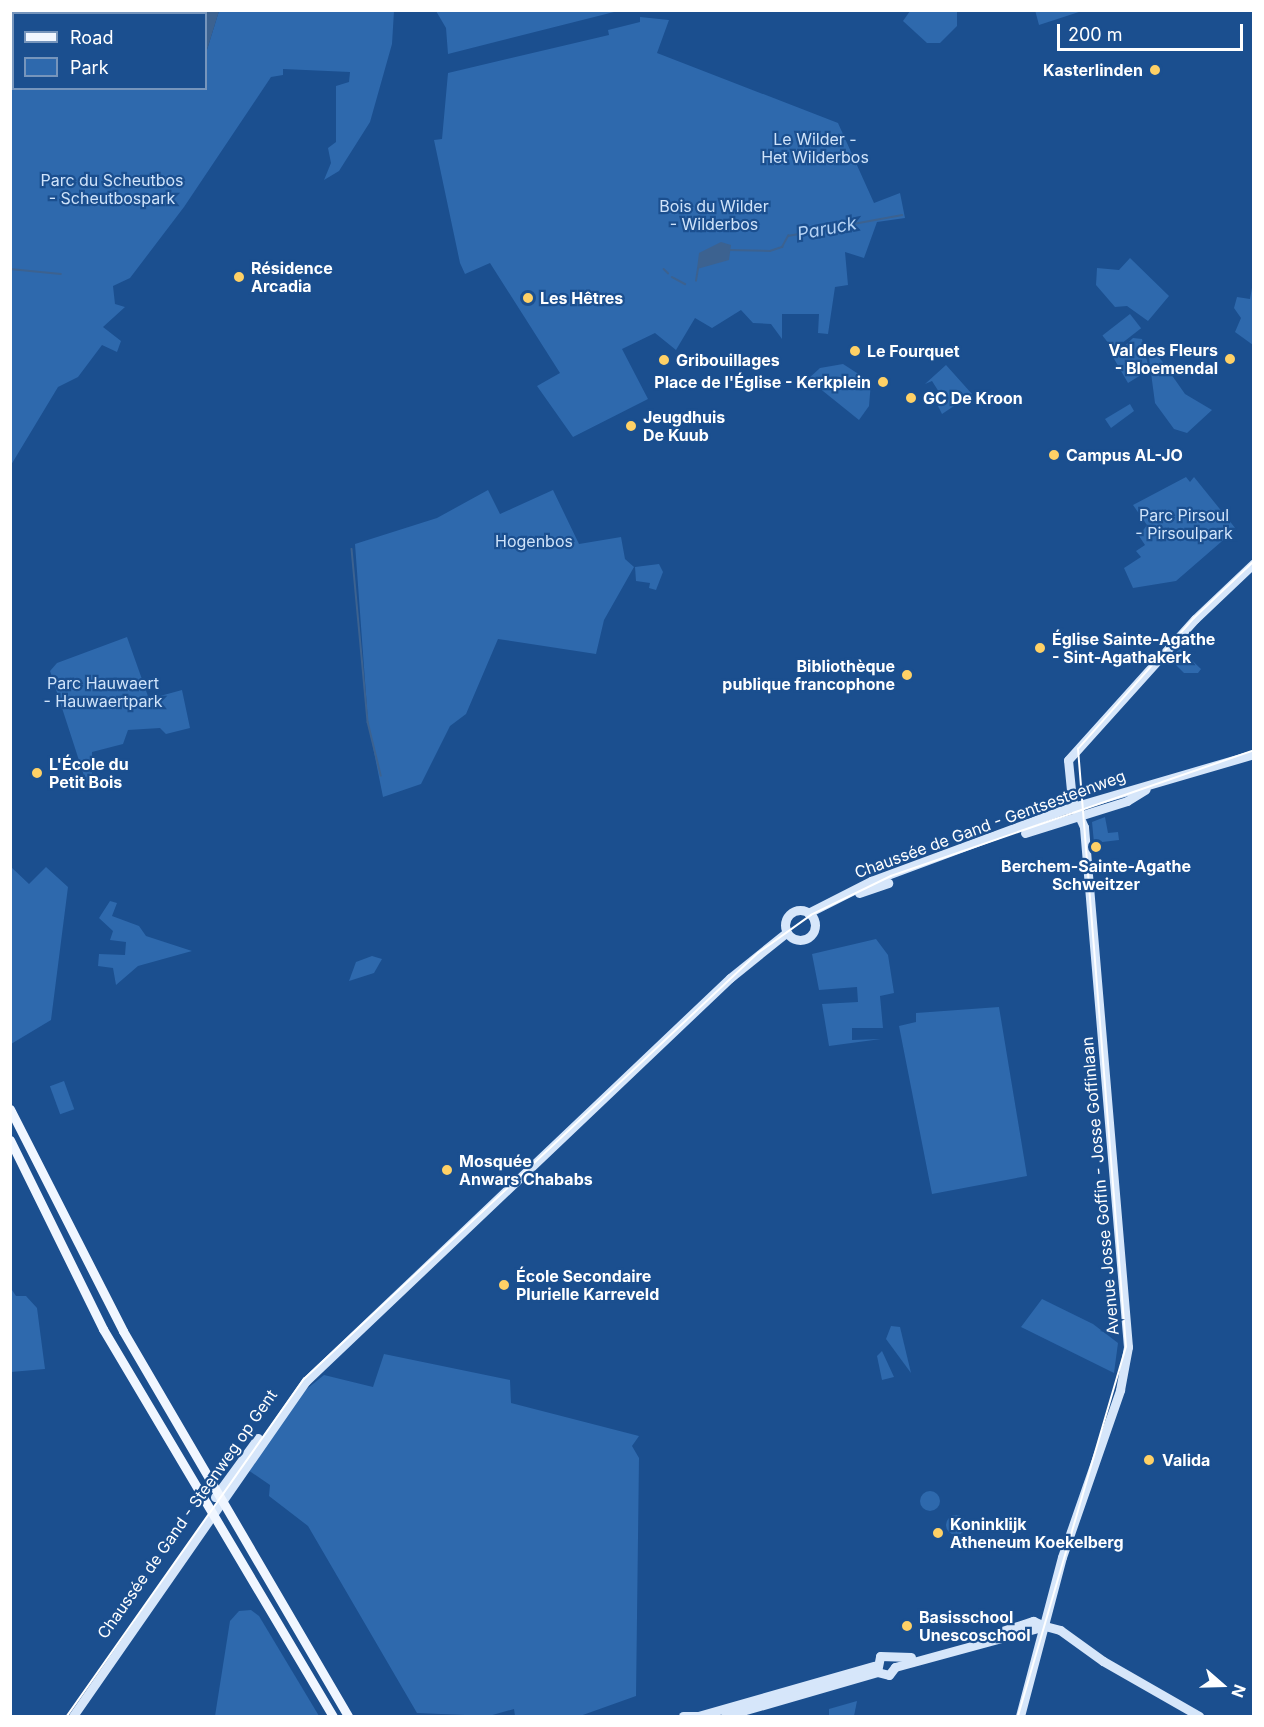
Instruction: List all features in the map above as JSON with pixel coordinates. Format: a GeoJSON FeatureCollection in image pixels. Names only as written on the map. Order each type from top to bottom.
{"type":"FeatureCollection","features":[{"type":"Feature","properties":{"kind":"main road","name":"Avenue Josse Goffin - Josse Goffinlaan"},"geometry":{"type":"LineString","coordinates":[[1020,1716],[1042,1629],[1070,1534],[1120,1390],[1128,1333],[1084,827],[1077,812],[1071,751],[1254,563]]}},
{"type":"Feature","properties":{"kind":"main road","name":"Chaussée de Gand - Gentsesteenweg"},"geometry":{"type":"LineString","coordinates":[[570,1131],[711,999],[788,934],[789,915],[811,915],[871,881],[1185,774],[1254,754]]}},
{"type":"Feature","properties":{"kind":"main road","name":"Chaussée de Gand - Gentsesteenweg"},"geometry":{"type":"LineString","coordinates":[[788,934],[809,937],[811,915]]}},
{"type":"Feature","properties":{"kind":"main road"},"geometry":{"type":"LineString","coordinates":[[10,1109],[118,1322],[348,1716]]}},
{"type":"Feature","properties":{"kind":"main road","name":"Chaussée de Gand - Steenweg op Gent"},"geometry":{"type":"LineString","coordinates":[[73,1716],[211,1512],[219,1495],[298,1389],[570,1131]]}},
{"type":"Feature","properties":{"kind":"main road"},"geometry":{"type":"LineString","coordinates":[[10,1140],[103,1329],[333,1716]]}},
{"type":"Feature","properties":{"kind":"main road","name":"Chaussée de Gand - Steenweg op Gent"},"geometry":{"type":"LineString","coordinates":[[68,1716],[211,1512]]}},
{"type":"Feature","properties":{"kind":"main road"},"geometry":{"type":"LineString","coordinates":[[894,1664],[1042,1629],[1060,1630],[1103,1661],[1199,1716]]}},
{"type":"Feature","properties":{"kind":"main road"},"geometry":{"type":"LineString","coordinates":[[725,1716],[876,1669],[883,1655],[894,1664]]}},
{"type":"Feature","properties":{"kind":"main road"},"geometry":{"type":"LineString","coordinates":[[682,1716],[698,1716],[876,1669],[889,1675],[894,1664]]}},
{"type":"Feature","properties":{"kind":"main road"},"geometry":{"type":"LineString","coordinates":[[326,1705],[338,1698]]}},
{"type":"Feature","properties":{"kind":"green space"},"geometry":{"type":"Polygon","coordinates":[[[1035,10],[1082,10],[1082,11],[1039,25],[1035,10]]]}},
{"type":"Feature","properties":{"kind":"green space","name":"Parc du Scheutbos - Scheutbospark"},"geometry":{"type":"Polygon","coordinates":[[[11,11],[197,11],[12,12],[12,90],[207,90],[207,50],[219,11],[394,11],[392,44],[370,122],[339,171],[324,180],[331,163],[328,148],[336,142],[336,86],[349,82],[350,72],[283,69],[283,75],[271,77],[184,207],[130,278],[113,286],[115,304],[125,307],[103,327],[121,341],[117,352],[102,345],[78,377],[58,387],[11,465],[11,11]]]}},
{"type":"Feature","properties":{"kind":"green space"},"geometry":{"type":"Polygon","coordinates":[[[436,11],[618,11],[448,54],[446,28],[436,11]]]}},
{"type":"Feature","properties":{"kind":"green space"},"geometry":{"type":"Polygon","coordinates":[[[910,11],[957,11],[957,26],[940,43],[927,43],[903,21],[910,11]]]}},
{"type":"Feature","properties":{"kind":"green space"},"geometry":{"type":"Polygon","coordinates":[[[640,17],[669,20],[657,53],[838,123],[874,203],[900,193],[905,218],[877,222],[864,258],[845,252],[848,285],[835,287],[828,334],[818,333],[819,314],[782,314],[782,339],[771,324],[753,323],[741,310],[712,328],[695,318],[676,350],[655,333],[622,349],[648,399],[573,437],[537,386],[560,373],[490,263],[465,274],[460,263],[434,140],[442,139],[448,73],[609,35],[608,30],[640,22],[640,17]]]}},
{"type":"Feature","properties":{"kind":"green space"},"geometry":{"type":"Polygon","coordinates":[[[1130,258],[1169,296],[1148,321],[1127,306],[1115,307],[1096,285],[1097,268],[1119,270],[1130,258]]]}},
{"type":"Feature","properties":{"kind":"green space"},"geometry":{"type":"Polygon","coordinates":[[[1253,282],[1254,345],[1235,332],[1241,318],[1234,308],[1237,297],[1250,299],[1253,282]]]}},
{"type":"Feature","properties":{"kind":"green space"},"geometry":{"type":"Polygon","coordinates":[[[1130,314],[1141,328],[1114,350],[1102,336],[1130,314]]]}},
{"type":"Feature","properties":{"kind":"green space"},"geometry":{"type":"Polygon","coordinates":[[[1133,338],[1142,339],[1149,370],[1128,383],[1113,357],[1133,338]]]}},
{"type":"Feature","properties":{"kind":"green space"},"geometry":{"type":"Polygon","coordinates":[[[1157,354],[1185,394],[1212,410],[1187,433],[1174,429],[1155,403],[1149,358],[1157,354]]]}},
{"type":"Feature","properties":{"kind":"green space"},"geometry":{"type":"Polygon","coordinates":[[[843,364],[871,382],[869,406],[859,420],[808,379],[820,368],[843,364]]]}},
{"type":"Feature","properties":{"kind":"green space"},"geometry":{"type":"Polygon","coordinates":[[[946,365],[972,394],[942,414],[938,406],[944,400],[932,381],[925,384],[946,365]]]}},
{"type":"Feature","properties":{"kind":"green space"},"geometry":{"type":"Polygon","coordinates":[[[1130,404],[1134,411],[1111,428],[1105,419],[1130,404]]]}},
{"type":"Feature","properties":{"kind":"green space","name":"Parc Pirsoul - Pirsoulpark"},"geometry":{"type":"Polygon","coordinates":[[[1186,477],[1190,482],[1194,477],[1236,529],[1176,581],[1133,588],[1124,568],[1141,557],[1136,551],[1145,545],[1139,536],[1147,525],[1133,505],[1186,477]]]}},
{"type":"Feature","properties":{"kind":"green space","name":"Hogenbos"},"geometry":{"type":"Polygon","coordinates":[[[488,490],[500,514],[553,490],[579,544],[621,537],[625,559],[634,567],[604,620],[596,654],[498,639],[466,714],[450,726],[421,784],[383,797],[368,722],[355,544],[437,518],[488,490]]]}},
{"type":"Feature","properties":{"kind":"green space"},"geometry":{"type":"Polygon","coordinates":[[[659,564],[663,572],[656,590],[649,588],[650,583],[636,581],[635,567],[659,564]]]}},
{"type":"Feature","properties":{"kind":"green space","name":"Parc Hauwaert - Hauwaertpark"},"geometry":{"type":"Polygon","coordinates":[[[127,637],[149,699],[182,690],[190,728],[166,734],[160,728],[128,730],[123,744],[92,752],[92,785],[87,785],[50,671],[57,663],[127,637]]]}},
{"type":"Feature","properties":{"kind":"green space"},"geometry":{"type":"Polygon","coordinates":[[[1179,648],[1201,669],[1198,673],[1184,673],[1171,660],[1179,648]]]}},
{"type":"Feature","properties":{"kind":"green space"},"geometry":{"type":"Polygon","coordinates":[[[1105,817],[1108,833],[1118,832],[1119,840],[1094,843],[1092,822],[1105,817]]]}},
{"type":"Feature","properties":{"kind":"green space"},"geometry":{"type":"Polygon","coordinates":[[[10,866],[29,884],[46,867],[68,887],[51,1020],[11,1044],[10,866]]]}},
{"type":"Feature","properties":{"kind":"green space"},"geometry":{"type":"Polygon","coordinates":[[[110,901],[117,903],[112,916],[139,926],[146,936],[192,951],[138,966],[116,985],[113,968],[98,966],[99,954],[125,955],[126,942],[110,940],[113,931],[99,918],[110,901]]]}},
{"type":"Feature","properties":{"kind":"green space"},"geometry":{"type":"Polygon","coordinates":[[[876,939],[888,955],[894,993],[880,996],[883,1028],[852,1028],[852,1040],[881,1039],[829,1046],[822,1004],[858,1002],[857,987],[819,990],[812,954],[876,939]]]}},
{"type":"Feature","properties":{"kind":"green space"},"geometry":{"type":"Polygon","coordinates":[[[372,956],[382,959],[374,973],[349,981],[356,962],[372,956]]]}},
{"type":"Feature","properties":{"kind":"green space"},"geometry":{"type":"Polygon","coordinates":[[[999,1007],[1027,1176],[932,1194],[899,1026],[916,1022],[916,1013],[999,1007]]]}},
{"type":"Feature","properties":{"kind":"green space"},"geometry":{"type":"Polygon","coordinates":[[[64,1081],[74,1109],[60,1114],[50,1086],[64,1081]]]}},
{"type":"Feature","properties":{"kind":"green space"},"geometry":{"type":"Polygon","coordinates":[[[10,1287],[16,1296],[26,1296],[37,1308],[45,1369],[11,1372],[10,1287]]]}},
{"type":"Feature","properties":{"kind":"green space"},"geometry":{"type":"Polygon","coordinates":[[[1042,1299],[1093,1324],[1118,1343],[1114,1373],[1021,1327],[1042,1299]]]}},
{"type":"Feature","properties":{"kind":"green space"},"geometry":{"type":"Polygon","coordinates":[[[891,1326],[900,1327],[911,1373],[886,1339],[891,1326]]]}},
{"type":"Feature","properties":{"kind":"green space"},"geometry":{"type":"Polygon","coordinates":[[[882,1351],[894,1377],[882,1380],[877,1356],[882,1351]]]}},
{"type":"Feature","properties":{"kind":"green space"},"geometry":{"type":"Polygon","coordinates":[[[384,1354],[510,1380],[511,1403],[639,1436],[632,1446],[639,1458],[636,1696],[580,1716],[515,1716],[514,1709],[489,1716],[417,1713],[308,1526],[269,1496],[270,1485],[248,1470],[298,1396],[324,1375],[373,1387],[384,1354]]]}},
{"type":"Feature","properties":{"kind":"green space"},"geometry":{"type":"Polygon","coordinates":[[[930,1491],[937,1494],[940,1501],[937,1508],[930,1511],[923,1508],[920,1501],[923,1494],[930,1491]]]}},
{"type":"Feature","properties":{"kind":"green space"},"geometry":{"type":"Polygon","coordinates":[[[956,1515],[963,1518],[966,1525],[963,1532],[956,1535],[949,1532],[946,1525],[949,1518],[956,1515]]]}},
{"type":"Feature","properties":{"kind":"green space"},"geometry":{"type":"Polygon","coordinates":[[[251,1610],[259,1616],[319,1716],[215,1716],[230,1621],[239,1611],[251,1610]]]}},
{"type":"Feature","properties":{"kind":"green space"},"geometry":{"type":"Polygon","coordinates":[[[857,1701],[854,1716],[829,1716],[829,1709],[857,1701]]]}},
{"type":"Feature","properties":{"kind":"shaded area"},"geometry":{"type":"Polygon","coordinates":[[[197,11],[219,11],[207,50],[207,12],[197,11]]]}},
{"type":"Feature","properties":{"kind":"shaded area"},"geometry":{"type":"Polygon","coordinates":[[[721,242],[731,245],[729,260],[697,269],[699,253],[721,242]]]}},
{"type":"Feature","properties":{"kind":"waterway","name":"Paruck"},"geometry":{"type":"LineString","coordinates":[[729,250],[770,251],[782,247],[788,236],[902,215]]}},
{"type":"Feature","properties":{"kind":"waterway"},"geometry":{"type":"LineString","coordinates":[[10,269],[61,274]]}},
{"type":"Feature","properties":{"kind":"waterway","name":"Paruck"},"geometry":{"type":"LineString","coordinates":[[664,269],[668,273]]}},
{"type":"Feature","properties":{"kind":"waterway","name":"Paruck"},"geometry":{"type":"LineString","coordinates":[[696,281],[698,269]]}},
{"type":"Feature","properties":{"kind":"waterway","name":"Paruck"},"geometry":{"type":"LineString","coordinates":[[672,277],[685,284]]}},
{"type":"Feature","properties":{"kind":"waterway"},"geometry":{"type":"LineString","coordinates":[[352,549],[368,722],[381,775]]}},
{"type":"Feature","properties":{"kind":"tram line"},"geometry":{"type":"LineString","coordinates":[[1018,1716],[1126,1347],[1078,749],[1194,618],[1254,561]]}},
{"type":"Feature","properties":{"kind":"tram line"},"geometry":{"type":"LineString","coordinates":[[67,1716],[304,1379],[758,953],[811,915],[891,876],[1254,750]]}},
{"type":"Feature","properties":{"kind":"place","name":"Kasterlinden"},"geometry":{"type":"Point","coordinates":[1155,70]}},
{"type":"Feature","properties":{"kind":"place","name":"Résidence Arcadia"},"geometry":{"type":"Point","coordinates":[239,277]}},
{"type":"Feature","properties":{"kind":"place","name":"Les Hêtres"},"geometry":{"type":"Point","coordinates":[528,298]}},
{"type":"Feature","properties":{"kind":"place","name":"Le Fourquet"},"geometry":{"type":"Point","coordinates":[855,351]}},
{"type":"Feature","properties":{"kind":"place","name":"Val des Fleurs - Bloemendal"},"geometry":{"type":"Point","coordinates":[1230,359]}},
{"type":"Feature","properties":{"kind":"place","name":"Gribouillages"},"geometry":{"type":"Point","coordinates":[664,360]}},
{"type":"Feature","properties":{"kind":"place","name":"Place de l'Église - Kerkplein"},"geometry":{"type":"Point","coordinates":[883,382]}},
{"type":"Feature","properties":{"kind":"place","name":"GC De Kroon"},"geometry":{"type":"Point","coordinates":[911,398]}},
{"type":"Feature","properties":{"kind":"place","name":"Jeugdhuis De Kuub"},"geometry":{"type":"Point","coordinates":[631,426]}},
{"type":"Feature","properties":{"kind":"place","name":"Campus AL-JO"},"geometry":{"type":"Point","coordinates":[1054,455]}},
{"type":"Feature","properties":{"kind":"place","name":"Église Sainte-Agathe - Sint-Agathakerk"},"geometry":{"type":"Point","coordinates":[1040,648]}},
{"type":"Feature","properties":{"kind":"place","name":"Bibliothèque publique francophone"},"geometry":{"type":"Point","coordinates":[907,675]}},
{"type":"Feature","properties":{"kind":"place","name":"L'École du Petit Bois"},"geometry":{"type":"Point","coordinates":[37,773]}},
{"type":"Feature","properties":{"kind":"place","name":"Berchem-Sainte-Agathe Schweitzer"},"geometry":{"type":"Point","coordinates":[1096,847]}},
{"type":"Feature","properties":{"kind":"place","name":"Mosquée Anwars Chababs"},"geometry":{"type":"Point","coordinates":[447,1170]}},
{"type":"Feature","properties":{"kind":"place","name":"École Secondaire Plurielle Karreveld"},"geometry":{"type":"Point","coordinates":[504,1285]}},
{"type":"Feature","properties":{"kind":"place","name":"Valida"},"geometry":{"type":"Point","coordinates":[1149,1460]}},
{"type":"Feature","properties":{"kind":"place","name":"Koninklijk Atheneum Koekelberg"},"geometry":{"type":"Point","coordinates":[938,1533]}},
{"type":"Feature","properties":{"kind":"place","name":"Basisschool Unescoschool"},"geometry":{"type":"Point","coordinates":[907,1626]}},
{"type":"Feature","properties":{"kind":"park label","name":"Le Wilder - Het Wilderbos"},"geometry":{"type":"Point","coordinates":[815,148]}},
{"type":"Feature","properties":{"kind":"park label","name":"Bois du Wilder - Wilderbos"},"geometry":{"type":"Point","coordinates":[714,215]}}]}
